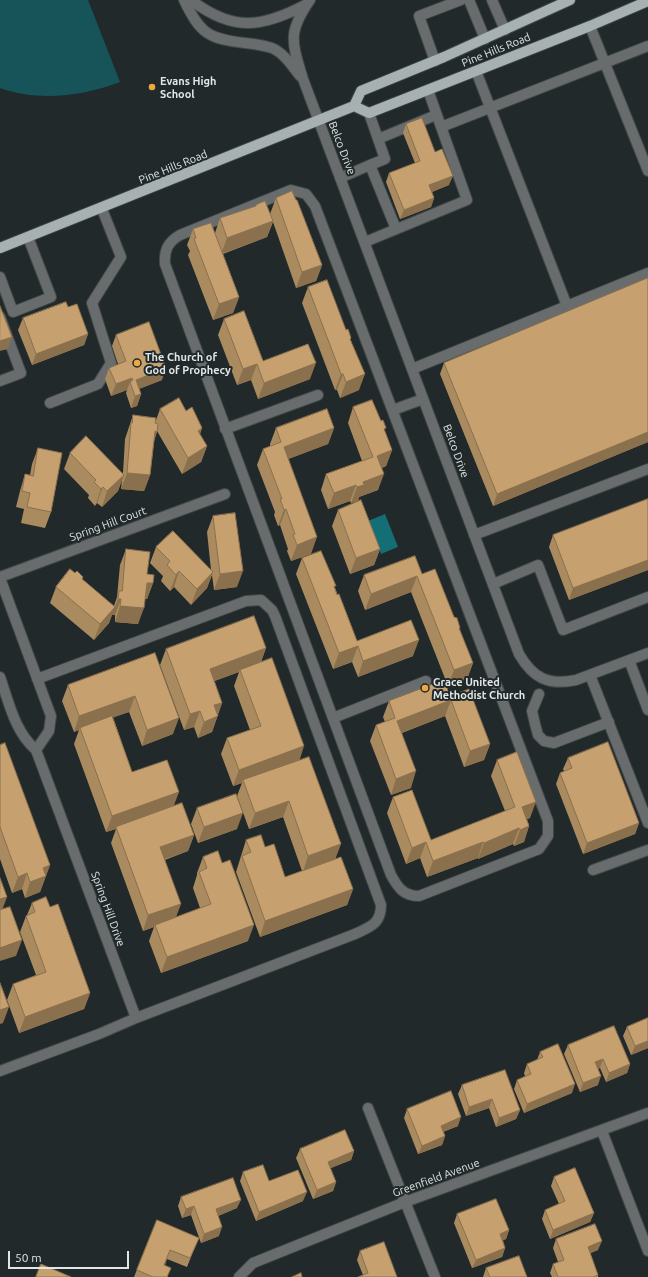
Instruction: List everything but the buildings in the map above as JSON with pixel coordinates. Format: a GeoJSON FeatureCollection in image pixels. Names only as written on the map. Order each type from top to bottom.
{"type":"FeatureCollection","features":[{"type":"Feature","properties":{"kind":"main road","name":"Pine Hills Road"},"geometry":{"type":"LineString","coordinates":[[0,248],[354,106],[360,91],[435,61],[570,0]]}},
{"type":"Feature","properties":{"kind":"main road","name":"Pine Hills Road"},"geometry":{"type":"LineString","coordinates":[[369,113],[590,26],[648,1]]}},
{"type":"Feature","properties":{"kind":"main road"},"geometry":{"type":"LineString","coordinates":[[354,106],[369,113]]}},
{"type":"Feature","properties":{"kind":"street"},"geometry":{"type":"LineString","coordinates":[[184,0],[194,21],[204,32],[218,38],[271,48],[280,53],[303,79]]}},
{"type":"Feature","properties":{"kind":"street"},"geometry":{"type":"LineString","coordinates":[[191,0],[204,10],[222,19],[246,24],[283,15],[309,2]]}},
{"type":"Feature","properties":{"kind":"street"},"geometry":{"type":"LineString","coordinates":[[435,61],[419,16],[461,0]]}},
{"type":"Feature","properties":{"kind":"street"},"geometry":{"type":"LineString","coordinates":[[469,0],[485,39]]}},
{"type":"Feature","properties":{"kind":"street"},"geometry":{"type":"LineString","coordinates":[[492,0],[505,30]]}},
{"type":"Feature","properties":{"kind":"street","name":"Belco Drive"},"geometry":{"type":"LineString","coordinates":[[309,2],[293,31],[294,51],[303,79],[519,654],[534,674],[553,682],[564,683],[590,675],[648,653]]}},
{"type":"Feature","properties":{"kind":"street"},"geometry":{"type":"LineString","coordinates":[[590,26],[648,171]]}},
{"type":"Feature","properties":{"kind":"street"},"geometry":{"type":"LineString","coordinates":[[441,126],[491,108],[648,46]]}},
{"type":"Feature","properties":{"kind":"street"},"geometry":{"type":"LineString","coordinates":[[476,71],[566,306]]}},
{"type":"Feature","properties":{"kind":"street"},"geometry":{"type":"LineString","coordinates":[[364,242],[467,200],[428,90]]}},
{"type":"Feature","properties":{"kind":"street"},"geometry":{"type":"LineString","coordinates":[[340,178],[385,159],[369,113]]}},
{"type":"Feature","properties":{"kind":"street"},"geometry":{"type":"LineString","coordinates":[[378,139],[436,115]]}},
{"type":"Feature","properties":{"kind":"street"},"geometry":{"type":"LineString","coordinates":[[370,165],[396,229]]}},
{"type":"Feature","properties":{"kind":"street"},"geometry":{"type":"LineString","coordinates":[[291,190],[306,194],[316,206],[393,410],[548,820],[548,836],[544,844],[532,853],[426,895],[410,896],[403,892],[391,875],[166,271],[165,254],[168,245],[180,235],[291,190]]}},
{"type":"Feature","properties":{"kind":"street"},"geometry":{"type":"LineString","coordinates":[[50,403],[98,384],[111,363],[92,303],[121,257],[102,208]]}},
{"type":"Feature","properties":{"kind":"street"},"geometry":{"type":"LineString","coordinates":[[0,277],[13,312],[51,297],[28,237]]}},
{"type":"Feature","properties":{"kind":"street"},"geometry":{"type":"LineString","coordinates":[[412,369],[648,273]]}},
{"type":"Feature","properties":{"kind":"street"},"geometry":{"type":"LineString","coordinates":[[0,317],[21,373],[0,381]]}},
{"type":"Feature","properties":{"kind":"street"},"geometry":{"type":"LineString","coordinates":[[225,429],[318,395]]}},
{"type":"Feature","properties":{"kind":"street"},"geometry":{"type":"LineString","coordinates":[[393,410],[423,399]]}},
{"type":"Feature","properties":{"kind":"street"},"geometry":{"type":"LineString","coordinates":[[474,535],[648,469]]}},
{"type":"Feature","properties":{"kind":"street","name":"Spring Hill Court"},"geometry":{"type":"LineString","coordinates":[[0,577],[225,494]]}},
{"type":"Feature","properties":{"kind":"street"},"geometry":{"type":"LineString","coordinates":[[493,584],[538,565],[563,630],[648,597]]}},
{"type":"Feature","properties":{"kind":"street"},"geometry":{"type":"LineString","coordinates":[[0,577],[51,716],[51,723],[48,731],[36,750]]}},
{"type":"Feature","properties":{"kind":"street"},"geometry":{"type":"LineString","coordinates":[[0,1071],[355,934],[378,921],[381,914],[381,905],[275,616],[268,605],[260,600],[246,601],[37,679]]}},
{"type":"Feature","properties":{"kind":"street"},"geometry":{"type":"LineString","coordinates":[[629,660],[648,710]]}},
{"type":"Feature","properties":{"kind":"street"},"geometry":{"type":"LineString","coordinates":[[590,675],[648,823]]}},
{"type":"Feature","properties":{"kind":"street","name":"Spring Hill Drive"},"geometry":{"type":"LineString","coordinates":[[0,677],[18,727],[23,737],[36,750],[136,1018]]}},
{"type":"Feature","properties":{"kind":"street"},"geometry":{"type":"LineString","coordinates":[[333,718],[426,681]]}},
{"type":"Feature","properties":{"kind":"street"},"geometry":{"type":"LineString","coordinates":[[539,694],[532,711],[538,735],[544,741],[554,742],[609,722]]}},
{"type":"Feature","properties":{"kind":"street"},"geometry":{"type":"LineString","coordinates":[[593,870],[648,850]]}},
{"type":"Feature","properties":{"kind":"street"},"geometry":{"type":"LineString","coordinates":[[368,1108],[435,1277]]}},
{"type":"Feature","properties":{"kind":"street","name":"Greenfield Avenue"},"geometry":{"type":"LineString","coordinates":[[239,1277],[253,1263],[405,1202],[648,1113]]}},
{"type":"Feature","properties":{"kind":"street"},"geometry":{"type":"LineString","coordinates":[[602,1131],[648,1251]]}},
{"type":"Feature","properties":{"kind":"shaded area"},"geometry":{"type":"Polygon","coordinates":[[[0,0],[88,0],[120,82],[91,91],[61,96],[30,95],[0,88],[0,0]]]}},
{"type":"Feature","properties":{"kind":"shaded area"},"geometry":{"type":"Polygon","coordinates":[[[385,514],[398,547],[381,554],[368,521],[385,514]]]}},
{"type":"Feature","properties":{"kind":"place","name":"Evans High School"},"geometry":{"type":"Point","coordinates":[152,87]}},
{"type":"Feature","properties":{"kind":"place","name":"The Church of God of Prophecy"},"geometry":{"type":"Point","coordinates":[137,363]}},
{"type":"Feature","properties":{"kind":"place","name":"Grace United Methodist Church"},"geometry":{"type":"Point","coordinates":[425,688]}}]}
